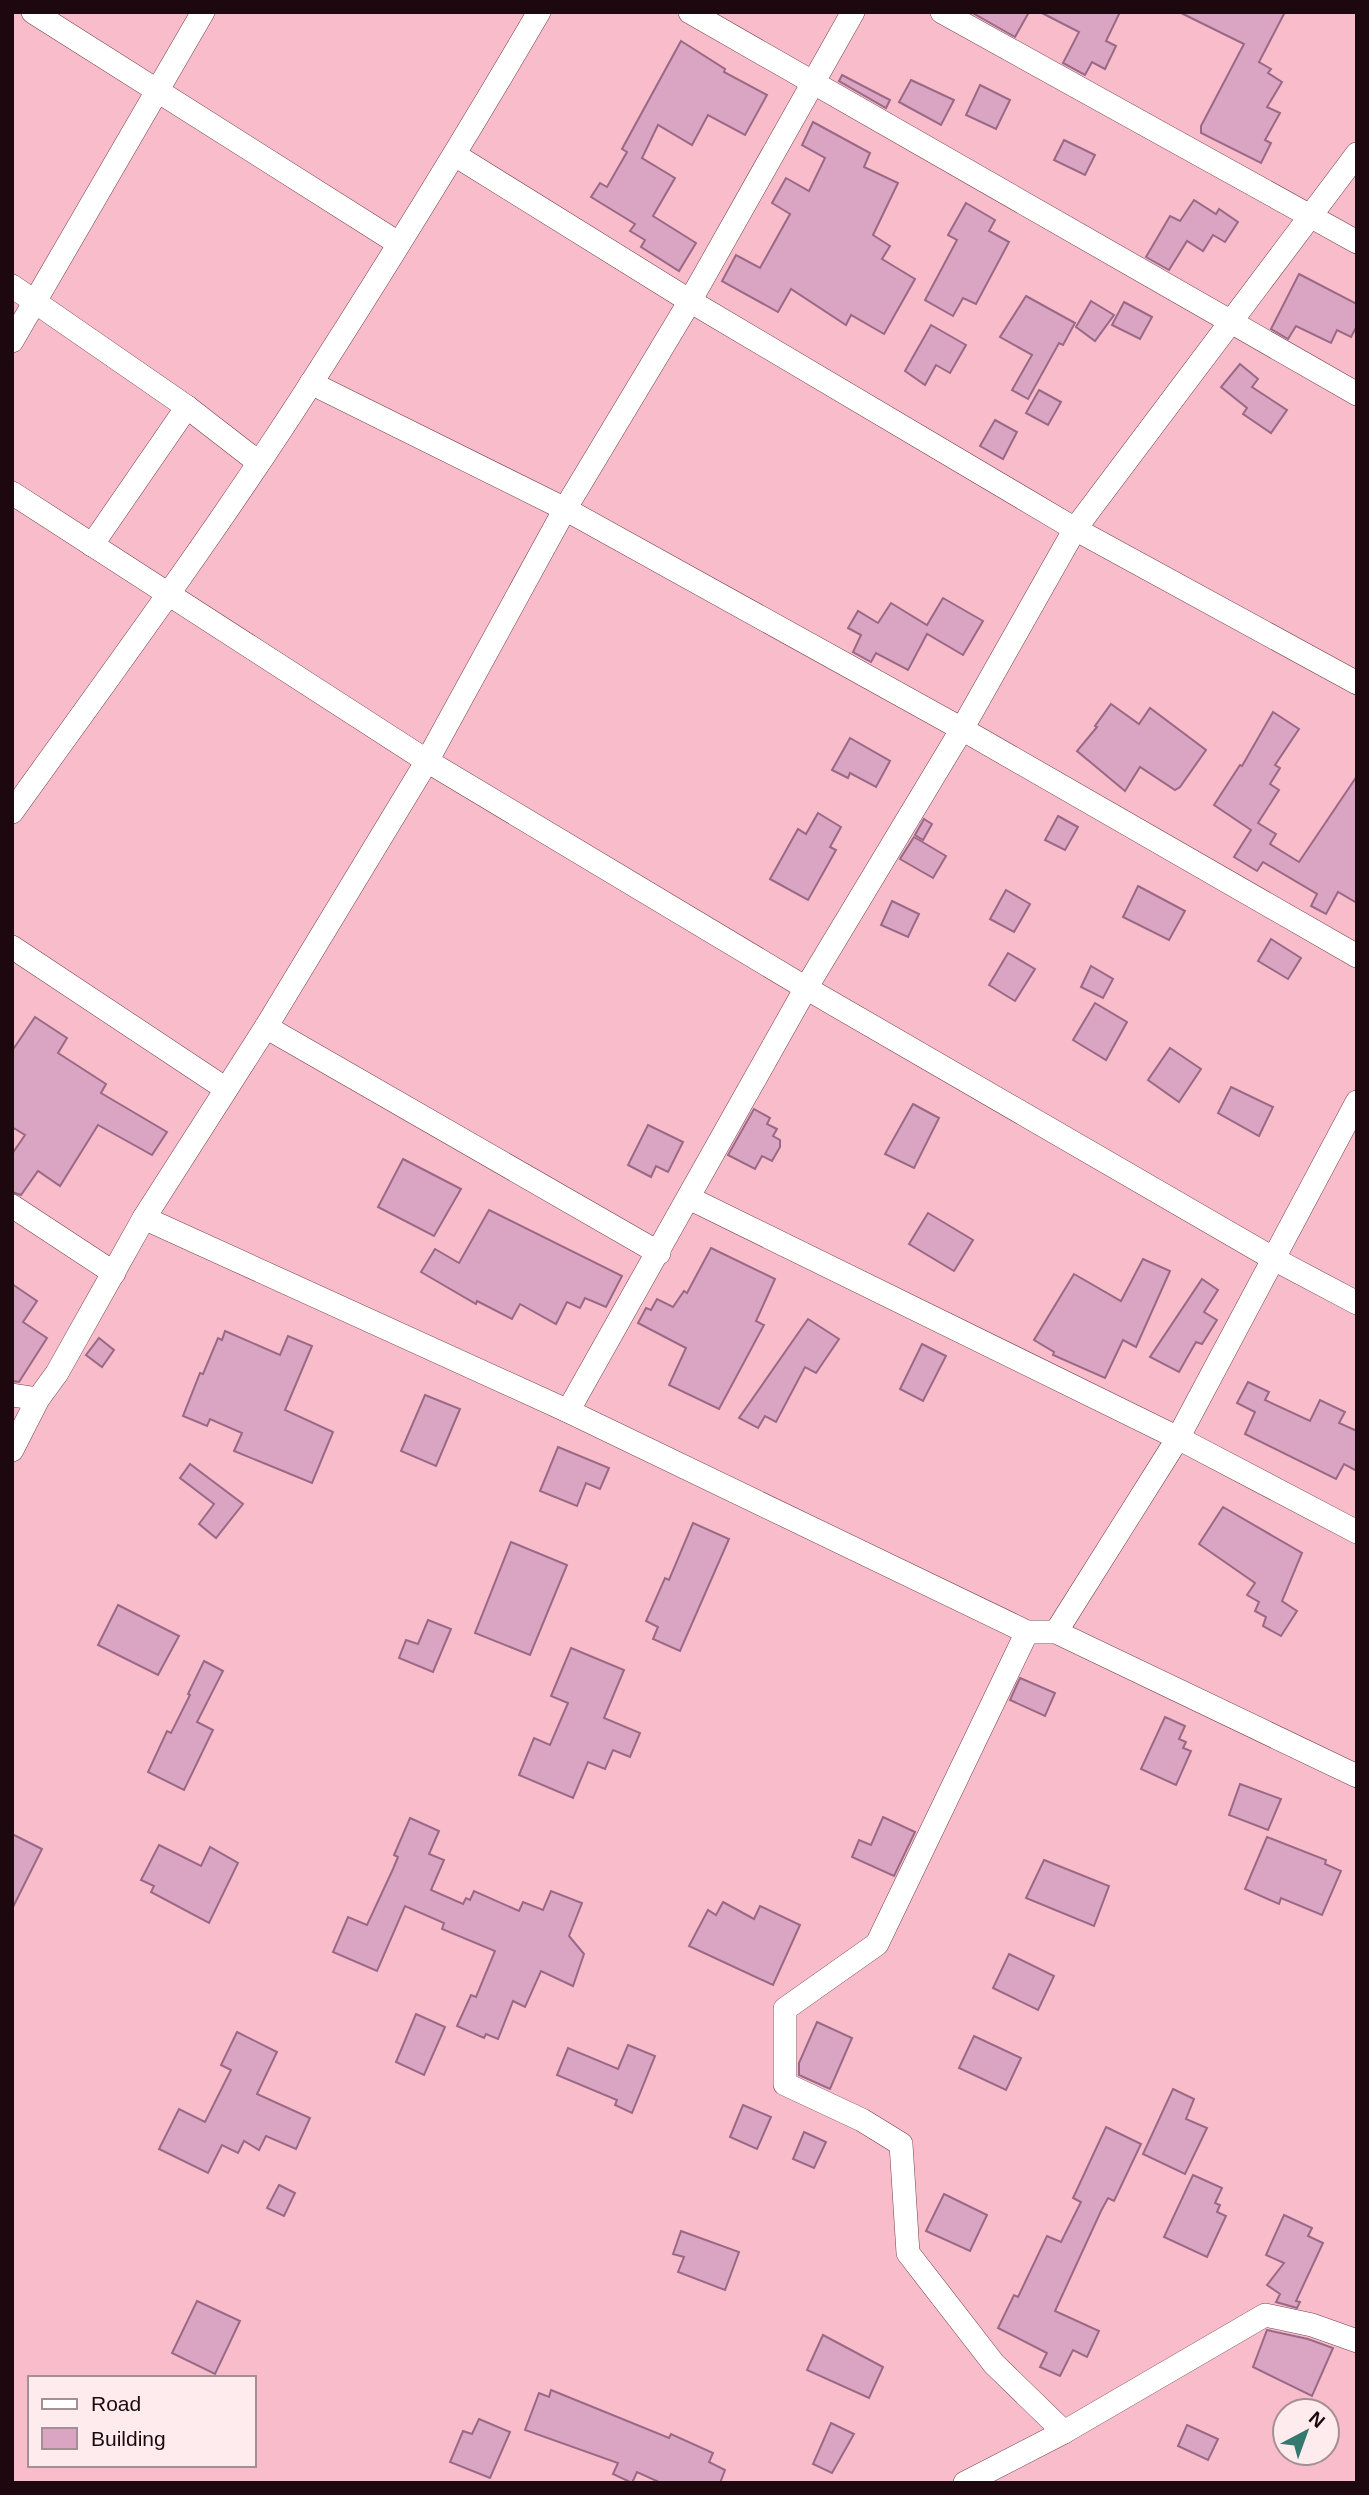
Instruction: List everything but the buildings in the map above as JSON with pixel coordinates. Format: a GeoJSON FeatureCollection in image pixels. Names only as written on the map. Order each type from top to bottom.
{"type":"FeatureCollection","features":[{"type":"Feature","properties":{"kind":"street"},"geometry":{"type":"LineString","coordinates":[[33,12],[398,243]]}},
{"type":"Feature","properties":{"kind":"street"},"geometry":{"type":"LineString","coordinates":[[12,341],[203,12]]}},
{"type":"Feature","properties":{"kind":"street"},"geometry":{"type":"LineString","coordinates":[[12,812],[167,595],[312,383],[455,155],[539,12]]}},
{"type":"Feature","properties":{"kind":"street"},"geometry":{"type":"LineString","coordinates":[[690,12],[812,85],[1357,394]]}},
{"type":"Feature","properties":{"kind":"street"},"geometry":{"type":"LineString","coordinates":[[12,1450],[38,1399],[57,1373],[144,1219],[266,1027],[426,761],[565,509],[690,301],[853,12]]}},
{"type":"Feature","properties":{"kind":"street"},"geometry":{"type":"LineString","coordinates":[[942,12],[1357,243]]}},
{"type":"Feature","properties":{"kind":"street"},"geometry":{"type":"LineString","coordinates":[[568,1411],[806,988],[962,729],[1075,529],[1357,154]]}},
{"type":"Feature","properties":{"kind":"street"},"geometry":{"type":"LineString","coordinates":[[455,155],[690,301],[1075,529],[1357,682]]}},
{"type":"Feature","properties":{"kind":"street"},"geometry":{"type":"LineString","coordinates":[[12,286],[187,407],[258,462]]}},
{"type":"Feature","properties":{"kind":"street"},"geometry":{"type":"LineString","coordinates":[[312,383],[565,509],[962,729],[1357,956]]}},
{"type":"Feature","properties":{"kind":"street"},"geometry":{"type":"LineString","coordinates":[[92,545],[187,407]]}},
{"type":"Feature","properties":{"kind":"street"},"geometry":{"type":"LineString","coordinates":[[12,492],[426,761],[806,988],[1274,1259],[1357,1303]]}},
{"type":"Feature","properties":{"kind":"street"},"geometry":{"type":"LineString","coordinates":[[12,947],[226,1089]]}},
{"type":"Feature","properties":{"kind":"street"},"geometry":{"type":"LineString","coordinates":[[266,1027],[659,1253]]}},
{"type":"Feature","properties":{"kind":"street"},"geometry":{"type":"LineString","coordinates":[[1056,1632],[1178,1437],[1357,1102]]}},
{"type":"Feature","properties":{"kind":"street"},"geometry":{"type":"LineString","coordinates":[[689,1198],[1178,1437],[1357,1532]]}},
{"type":"Feature","properties":{"kind":"street"},"geometry":{"type":"LineString","coordinates":[[12,1206],[114,1273]]}},
{"type":"Feature","properties":{"kind":"street"},"geometry":{"type":"LineString","coordinates":[[144,1219],[568,1411],[1027,1632],[1056,1632],[1357,1776]]}},
{"type":"Feature","properties":{"kind":"street"},"geometry":{"type":"LineString","coordinates":[[12,1395],[38,1399]]}},
{"type":"Feature","properties":{"kind":"street"},"geometry":{"type":"LineString","coordinates":[[1027,1632],[877,1944],[785,2010],[785,2084],[862,2120],[901,2144],[908,2253],[994,2364],[1064,2432]]}},
{"type":"Feature","properties":{"kind":"street"},"geometry":{"type":"LineString","coordinates":[[965,2483],[1064,2432],[1265,2315],[1312,2325],[1357,2341]]}}]}
